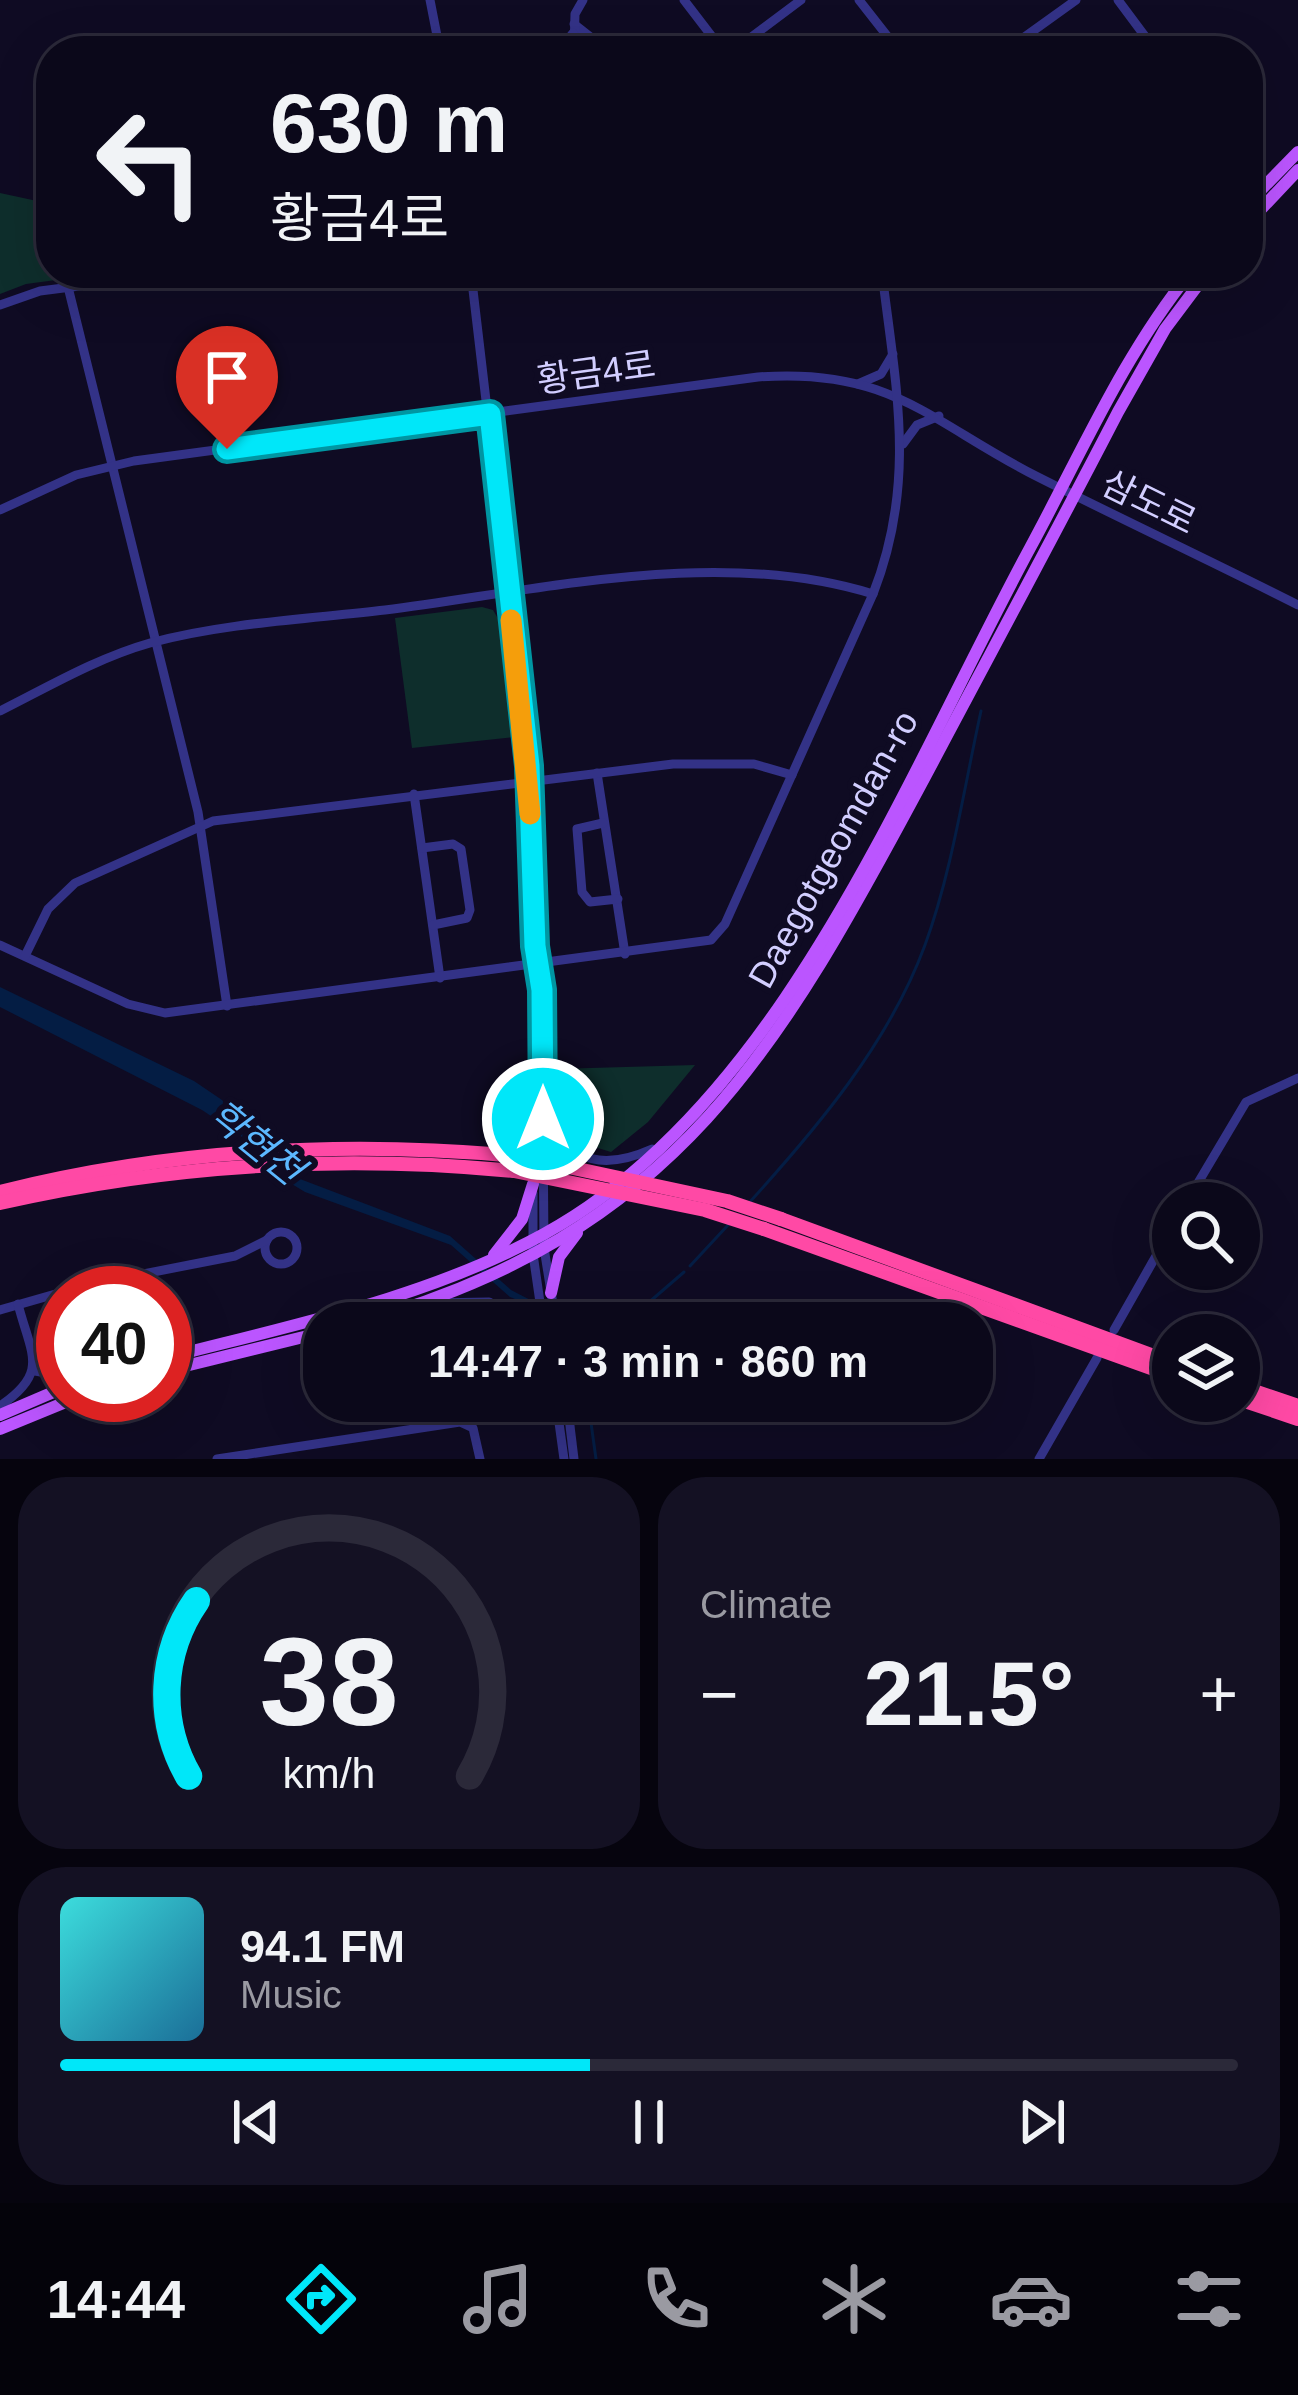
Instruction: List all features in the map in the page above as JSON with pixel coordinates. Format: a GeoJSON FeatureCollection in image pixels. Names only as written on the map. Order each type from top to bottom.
{"type":"FeatureCollection","features":[{"type":"Feature","properties":{"kind":"highway"},"geometry":{"type":"LineString","coordinates":[[0,1192],[315,1146],[515,1163],[727,1201],[1152,1355]]}},
{"type":"Feature","properties":{"kind":"highway"},"geometry":{"type":"LineString","coordinates":[[0,1203],[227,1159],[515,1163],[764,1229],[1152,1368]]}},
{"type":"Feature","properties":{"kind":"highway"},"geometry":{"type":"LineString","coordinates":[[1260,1393],[1298,1406]]}},
{"type":"Feature","properties":{"kind":"highway"},"geometry":{"type":"LineString","coordinates":[[1260,1406],[1298,1419]]}},
{"type":"Feature","properties":{"kind":"main road"},"geometry":{"type":"LineString","coordinates":[[1263,188],[1298,152]]}},
{"type":"Feature","properties":{"kind":"main road"},"geometry":{"type":"LineString","coordinates":[[1263,207],[1298,170]]}},
{"type":"Feature","properties":{"kind":"main road","name":"Daegotgeomdan-ro"},"geometry":{"type":"LineString","coordinates":[[192,1351],[360,1307],[496,1255],[538,1244],[585,1222],[681,1148],[785,1026],[846,924],[1144,339],[1180,288]]}},
{"type":"Feature","properties":{"kind":"main road","name":"Daegotgeomdan-ro"},"geometry":{"type":"LineString","coordinates":[[426,1302],[512,1266],[662,1145],[743,1057],[792,991],[1069,492],[1165,329],[1196,288]]}},
{"type":"Feature","properties":{"kind":"main road"},"geometry":{"type":"LineString","coordinates":[[496,1255],[522,1219],[533,1184]]}},
{"type":"Feature","properties":{"kind":"main road"},"geometry":{"type":"LineString","coordinates":[[552,1284],[562,1251],[585,1222]]}},
{"type":"Feature","properties":{"kind":"main road"},"geometry":{"type":"LineString","coordinates":[[192,1364],[303,1336]]}},
{"type":"Feature","properties":{"kind":"main road"},"geometry":{"type":"LineString","coordinates":[[0,1415],[36,1400]]}},
{"type":"Feature","properties":{"kind":"main road"},"geometry":{"type":"LineString","coordinates":[[0,1429],[36,1414]]}},
{"type":"Feature","properties":{"kind":"street"},"geometry":{"type":"LineString","coordinates":[[430,0],[437,36]]}},
{"type":"Feature","properties":{"kind":"street"},"geometry":{"type":"LineString","coordinates":[[571,36],[583,0]]}},
{"type":"Feature","properties":{"kind":"street"},"geometry":{"type":"LineString","coordinates":[[685,0],[712,36]]}},
{"type":"Feature","properties":{"kind":"street"},"geometry":{"type":"LineString","coordinates":[[752,36],[802,0]]}},
{"type":"Feature","properties":{"kind":"street"},"geometry":{"type":"LineString","coordinates":[[859,0],[887,36]]}},
{"type":"Feature","properties":{"kind":"street"},"geometry":{"type":"LineString","coordinates":[[1026,36],[1076,0]]}},
{"type":"Feature","properties":{"kind":"street"},"geometry":{"type":"LineString","coordinates":[[1118,0],[1145,36]]}},
{"type":"Feature","properties":{"kind":"street"},"geometry":{"type":"LineString","coordinates":[[573,28],[585,36]]}},
{"type":"Feature","properties":{"kind":"street"},"geometry":{"type":"LineString","coordinates":[[0,305],[31,292],[61,288]]}},
{"type":"Feature","properties":{"kind":"street"},"geometry":{"type":"LineString","coordinates":[[68,288],[200,825],[227,1006]]}},
{"type":"Feature","properties":{"kind":"street"},"geometry":{"type":"LineString","coordinates":[[473,288],[530,780],[536,966],[533,1184],[538,1244],[554,1302]]}},
{"type":"Feature","properties":{"kind":"street"},"geometry":{"type":"LineString","coordinates":[[0,945],[148,1011],[227,1006],[704,945],[718,934],[873,594],[897,505],[903,444],[884,288]]}},
{"type":"Feature","properties":{"kind":"street"},"geometry":{"type":"LineString","coordinates":[[858,384],[880,374],[892,354]]}},
{"type":"Feature","properties":{"kind":"street","name":"황금4로"},"geometry":{"type":"LineString","coordinates":[[0,510],[112,465],[758,377],[812,376],[858,384],[939,416],[980,442]]}},
{"type":"Feature","properties":{"kind":"street"},"geometry":{"type":"LineString","coordinates":[[903,444],[917,424],[939,416]]}},
{"type":"Feature","properties":{"kind":"street","name":"삼도로"},"geometry":{"type":"LineString","coordinates":[[980,442],[1069,492],[1298,605]]}},
{"type":"Feature","properties":{"kind":"street"},"geometry":{"type":"LineString","coordinates":[[0,711],[115,655],[154,642],[507,595],[740,570],[811,576],[873,594]]}},
{"type":"Feature","properties":{"kind":"street"},"geometry":{"type":"LineString","coordinates":[[25,956],[43,916],[66,890],[200,825],[414,794],[713,762],[765,766],[792,775]]}},
{"type":"Feature","properties":{"kind":"street"},"geometry":{"type":"LineString","coordinates":[[597,773],[625,954]]}},
{"type":"Feature","properties":{"kind":"street"},"geometry":{"type":"LineString","coordinates":[[414,794],[440,978]]}},
{"type":"Feature","properties":{"kind":"street"},"geometry":{"type":"LineString","coordinates":[[604,824],[577,829],[582,892],[590,902],[618,899]]}},
{"type":"Feature","properties":{"kind":"street"},"geometry":{"type":"LineString","coordinates":[[422,848],[459,846],[470,910],[467,918],[433,925]]}},
{"type":"Feature","properties":{"kind":"street"},"geometry":{"type":"LineString","coordinates":[[536,966],[542,990],[543,1119],[536,1276],[540,1302]]}},
{"type":"Feature","properties":{"kind":"street"},"geometry":{"type":"LineString","coordinates":[[1198,1182],[1246,1102],[1298,1078]]}},
{"type":"Feature","properties":{"kind":"street"},"geometry":{"type":"LineString","coordinates":[[543,1119],[563,1146],[588,1161],[617,1162],[662,1145]]}},
{"type":"Feature","properties":{"kind":"street"},"geometry":{"type":"LineString","coordinates":[[0,1310],[235,1256],[282,1231],[298,1245],[292,1260],[235,1256]]}},
{"type":"Feature","properties":{"kind":"street"},"geometry":{"type":"LineString","coordinates":[[267,1240],[272,1261]]}},
{"type":"Feature","properties":{"kind":"street"},"geometry":{"type":"LineString","coordinates":[[1114,1330],[1152,1263]]}},
{"type":"Feature","properties":{"kind":"street"},"geometry":{"type":"LineString","coordinates":[[0,1406],[28,1385],[35,1371],[18,1304]]}},
{"type":"Feature","properties":{"kind":"street"},"geometry":{"type":"LineString","coordinates":[[1039,1459],[1097,1358]]}},
{"type":"Feature","properties":{"kind":"street"},"geometry":{"type":"LineString","coordinates":[[217,1459],[460,1422],[473,1428],[480,1459]]}},
{"type":"Feature","properties":{"kind":"street"},"geometry":{"type":"LineString","coordinates":[[559,1422],[564,1459]]}},
{"type":"Feature","properties":{"kind":"street"},"geometry":{"type":"LineString","coordinates":[[570,1422],[574,1459]]}},
{"type":"Feature","properties":{"kind":"green space"},"geometry":{"type":"Polygon","coordinates":[[[0,193],[36,201],[36,283],[0,294],[0,193]]]}},
{"type":"Feature","properties":{"kind":"green space"},"geometry":{"type":"Polygon","coordinates":[[[482,607],[493,610],[500,622],[514,737],[412,748],[395,618],[482,607]]]}},
{"type":"Feature","properties":{"kind":"green space"},"geometry":{"type":"Polygon","coordinates":[[[695,1065],[648,1122],[611,1152],[588,1145],[558,1120],[556,1069],[695,1065]]]}},
{"type":"Feature","properties":{"kind":"water"},"geometry":{"type":"Polygon","coordinates":[[[0,987],[194,1081],[222,1100],[269,1155],[300,1179],[450,1236],[511,1290],[534,1302],[510,1297],[451,1245],[305,1192],[272,1172],[241,1136],[202,1110],[0,1007],[0,987]]]}},
{"type":"Feature","properties":{"kind":"waterway"},"geometry":{"type":"LineString","coordinates":[[748,1204],[849,1083],[910,981],[943,888],[981,711]]}},
{"type":"Feature","properties":{"kind":"waterway"},"geometry":{"type":"LineString","coordinates":[[690,1266],[729,1224]]}},
{"type":"Feature","properties":{"kind":"waterway"},"geometry":{"type":"LineString","coordinates":[[649,1302],[684,1272]]}},
{"type":"Feature","properties":{"kind":"waterway","name":"학현천"},"geometry":{"type":"LineString","coordinates":[[591,1422],[596,1459]]}},
{"type":"Feature","properties":{"kind":"slow traffic"},"geometry":{"type":"LineString","coordinates":[[511,620],[529,766],[530,814]]}},
{"type":"Feature","properties":{"kind":"route"},"geometry":{"type":"LineString","coordinates":[[227,449],[490,414],[529,766],[536,966],[542,990],[543,1119]]}}]}
